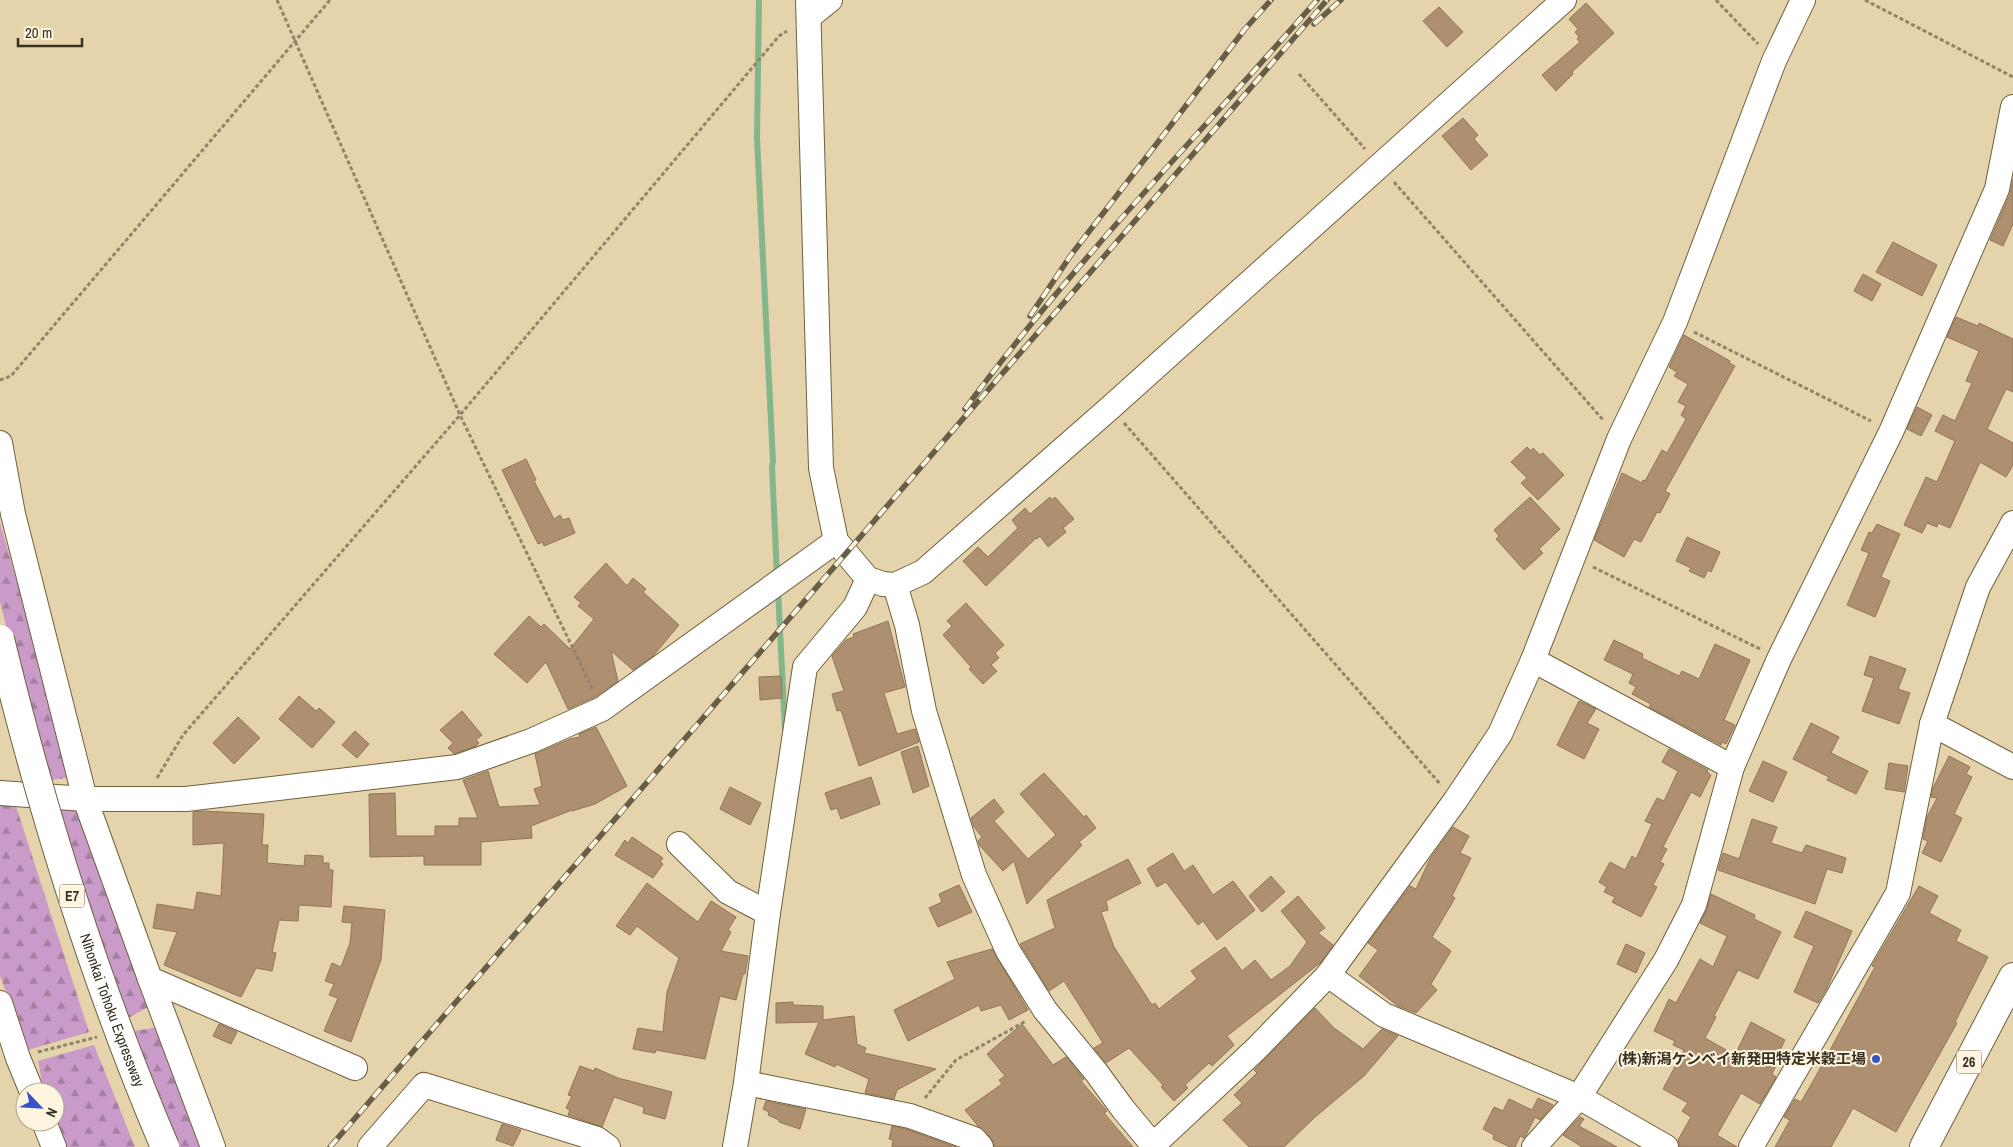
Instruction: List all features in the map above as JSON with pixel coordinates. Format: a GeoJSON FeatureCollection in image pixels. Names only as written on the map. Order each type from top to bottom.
{"type":"FeatureCollection","features":[{"type":"Feature","properties":{"kind":"main road","name":"Nihonkai Tohoku Expressway"},"geometry":{"type":"LineString","coordinates":[[0,639],[22,728],[65,876],[105,994],[165,1147]]}},
{"type":"Feature","properties":{"kind":"main road","name":"Nihonkai Tohoku Expressway"},"geometry":{"type":"LineString","coordinates":[[0,714],[56,903],[97,1019],[146,1147]]}},
{"type":"Feature","properties":{"kind":"main road","name":"26"},"geometry":{"type":"LineString","coordinates":[[1924,1147],[2013,977]]}},
{"type":"Feature","properties":{"kind":"street"},"geometry":{"type":"LineString","coordinates":[[830,0],[808,9],[820,468],[836,542],[882,582],[907,625],[924,710],[974,875],[1008,951],[1045,1010],[1096,1072],[1152,1146],[1256,1050],[1328,975],[1455,801],[1500,734],[1533,660],[1619,439],[1675,322],[1774,61],[1803,0]]}},
{"type":"Feature","properties":{"kind":"street"},"geometry":{"type":"LineString","coordinates":[[735,1147],[746,1083],[768,913],[805,668],[855,607],[882,582],[923,572],[1111,407],[1564,0]]}},
{"type":"Feature","properties":{"kind":"street"},"geometry":{"type":"LineString","coordinates":[[1534,1147],[1579,1097],[1666,960],[1694,905],[1732,767],[1779,658],[1891,432],[1997,189],[2013,107]]}},
{"type":"Feature","properties":{"kind":"street"},"geometry":{"type":"LineString","coordinates":[[0,443],[6,515],[85,799],[213,1147]]}},
{"type":"Feature","properties":{"kind":"street"},"geometry":{"type":"LineString","coordinates":[[1751,1147],[1898,893],[1932,724],[1978,587],[2013,522]]}},
{"type":"Feature","properties":{"kind":"street"},"geometry":{"type":"LineString","coordinates":[[0,793],[85,799],[144,800],[205,797],[457,767],[531,741],[602,709],[836,542]]}},
{"type":"Feature","properties":{"kind":"street"},"geometry":{"type":"LineString","coordinates":[[1533,660],[1732,767]]}},
{"type":"Feature","properties":{"kind":"street"},"geometry":{"type":"LineString","coordinates":[[1932,724],[2013,767]]}},
{"type":"Feature","properties":{"kind":"street"},"geometry":{"type":"LineString","coordinates":[[680,844],[728,892],[768,913]]}},
{"type":"Feature","properties":{"kind":"street"},"geometry":{"type":"LineString","coordinates":[[1328,975],[1384,1015],[1579,1097],[1666,1147]]}},
{"type":"Feature","properties":{"kind":"street"},"geometry":{"type":"LineString","coordinates":[[150,979],[355,1068]]}},
{"type":"Feature","properties":{"kind":"street"},"geometry":{"type":"LineString","coordinates":[[0,1002],[28,1082]]}},
{"type":"Feature","properties":{"kind":"street"},"geometry":{"type":"LineString","coordinates":[[746,1083],[910,1116],[974,1139],[981,1147]]}},
{"type":"Feature","properties":{"kind":"street"},"geometry":{"type":"LineString","coordinates":[[370,1147],[424,1084],[597,1139],[608,1147]]}},
{"type":"Feature","properties":{"kind":"street"},"geometry":{"type":"LineString","coordinates":[[48,1132],[54,1147]]}},
{"type":"Feature","properties":{"kind":"path"},"geometry":{"type":"LineString","coordinates":[[277,0],[460,415],[602,709]]}},
{"type":"Feature","properties":{"kind":"path"},"geometry":{"type":"LineString","coordinates":[[0,380],[11,376],[330,0]]}},
{"type":"Feature","properties":{"kind":"path"},"geometry":{"type":"LineString","coordinates":[[1716,0],[1774,61]]}},
{"type":"Feature","properties":{"kind":"path"},"geometry":{"type":"LineString","coordinates":[[1865,0],[2013,77]]}},
{"type":"Feature","properties":{"kind":"path"},"geometry":{"type":"LineString","coordinates":[[144,800],[182,735],[460,415],[779,36],[808,9]]}},
{"type":"Feature","properties":{"kind":"path"},"geometry":{"type":"LineString","coordinates":[[1299,74],[1619,439]]}},
{"type":"Feature","properties":{"kind":"path"},"geometry":{"type":"LineString","coordinates":[[1675,322],[1891,432]]}},
{"type":"Feature","properties":{"kind":"path"},"geometry":{"type":"LineString","coordinates":[[1111,407],[1455,801]]}},
{"type":"Feature","properties":{"kind":"path"},"geometry":{"type":"LineString","coordinates":[[1573,556],[1779,658]]}},
{"type":"Feature","properties":{"kind":"path"},"geometry":{"type":"LineString","coordinates":[[910,1116],[956,1060],[1045,1010]]}},
{"type":"Feature","properties":{"kind":"path"},"geometry":{"type":"LineString","coordinates":[[18,1058],[101,1036]]}},
{"type":"Feature","properties":{"kind":"green space"},"geometry":{"type":"Polygon","coordinates":[[[0,523],[73,777],[45,781],[0,602],[0,523]]]}},
{"type":"Feature","properties":{"kind":"green space"},"geometry":{"type":"Polygon","coordinates":[[[0,798],[14,800],[89,1032],[28,1050],[0,976],[0,798]]]}},
{"type":"Feature","properties":{"kind":"green space"},"geometry":{"type":"Polygon","coordinates":[[[51,802],[81,806],[148,1007],[125,1020],[51,802]]]}},
{"type":"Feature","properties":{"kind":"green space"},"geometry":{"type":"Polygon","coordinates":[[[159,1027],[208,1147],[173,1147],[128,1032],[159,1027]]]}},
{"type":"Feature","properties":{"kind":"green space"},"geometry":{"type":"Polygon","coordinates":[[[94,1045],[135,1147],[65,1147],[59,1132],[65,1132],[65,1082],[42,1082],[38,1061],[94,1045]]]}},
{"type":"Feature","properties":{"kind":"building"},"geometry":{"type":"Polygon","coordinates":[[[1586,3],[1614,33],[1572,72],[1573,74],[1556,91],[1542,75],[1580,42],[1575,32],[1578,29],[1569,19],[1586,3]]]}},
{"type":"Feature","properties":{"kind":"building"},"geometry":{"type":"Polygon","coordinates":[[[1439,7],[1463,32],[1447,47],[1423,21],[1439,7]]]}},
{"type":"Feature","properties":{"kind":"building"},"geometry":{"type":"Polygon","coordinates":[[[1463,118],[1478,135],[1474,139],[1488,155],[1471,170],[1442,136],[1463,118]]]}},
{"type":"Feature","properties":{"kind":"building"},"geometry":{"type":"Polygon","coordinates":[[[2013,179],[2013,224],[2003,246],[1990,240],[2010,194],[2013,179]]]}},
{"type":"Feature","properties":{"kind":"building"},"geometry":{"type":"Polygon","coordinates":[[[1893,242],[1937,265],[1922,296],[1876,272],[1893,242]]]}},
{"type":"Feature","properties":{"kind":"building"},"geometry":{"type":"Polygon","coordinates":[[[1863,274],[1881,284],[1872,301],[1854,291],[1863,274]]]}},
{"type":"Feature","properties":{"kind":"building"},"geometry":{"type":"Polygon","coordinates":[[[1956,317],[1978,326],[1979,323],[2013,339],[2013,392],[2006,389],[1987,429],[2013,443],[2013,465],[2006,477],[1980,462],[1950,528],[1938,523],[1937,527],[1927,523],[1922,533],[1904,525],[1926,477],[1937,482],[1955,441],[1935,431],[1943,415],[1955,421],[1972,383],[1966,381],[1979,351],[1947,337],[1956,317]]]}},
{"type":"Feature","properties":{"kind":"building"},"geometry":{"type":"Polygon","coordinates":[[[1684,335],[1730,361],[1729,363],[1735,366],[1665,491],[1670,494],[1660,513],[1657,512],[1641,542],[1634,539],[1624,557],[1594,540],[1622,473],[1642,483],[1643,480],[1645,481],[1662,450],[1667,453],[1686,419],[1681,415],[1686,406],[1678,402],[1688,384],[1674,376],[1677,372],[1669,367],[1684,335]]]}},
{"type":"Feature","properties":{"kind":"building"},"geometry":{"type":"Polygon","coordinates":[[[1917,407],[1932,415],[1921,436],[1907,429],[1917,407]]]}},
{"type":"Feature","properties":{"kind":"building"},"geometry":{"type":"Polygon","coordinates":[[[1527,447],[1531,451],[1533,448],[1540,455],[1543,453],[1564,475],[1538,500],[1521,483],[1527,478],[1511,462],[1527,447]]]}},
{"type":"Feature","properties":{"kind":"building"},"geometry":{"type":"Polygon","coordinates":[[[526,459],[536,480],[534,481],[554,519],[560,515],[563,520],[569,518],[575,533],[544,546],[543,542],[538,544],[502,470],[526,459]]]}},
{"type":"Feature","properties":{"kind":"building"},"geometry":{"type":"Polygon","coordinates":[[[1050,497],[1052,500],[1055,497],[1074,519],[1063,528],[1066,532],[1048,547],[1040,536],[1036,538],[986,586],[963,561],[978,547],[988,557],[1018,528],[1012,520],[1025,508],[1030,514],[1050,497]]]}},
{"type":"Feature","properties":{"kind":"building"},"geometry":{"type":"Polygon","coordinates":[[[1530,497],[1560,529],[1539,549],[1543,553],[1524,570],[1496,539],[1499,536],[1494,530],[1530,497]]]}},
{"type":"Feature","properties":{"kind":"building"},"geometry":{"type":"Polygon","coordinates":[[[1877,524],[1900,534],[1881,577],[1890,581],[1875,617],[1847,605],[1869,553],[1861,550],[1869,532],[1872,533],[1877,524]]]}},
{"type":"Feature","properties":{"kind":"building"},"geometry":{"type":"Polygon","coordinates":[[[1687,537],[1720,552],[1711,572],[1708,570],[1704,578],[1689,571],[1691,568],[1676,561],[1687,537]]]}},
{"type":"Feature","properties":{"kind":"building"},"geometry":{"type":"Polygon","coordinates":[[[606,563],[627,586],[633,578],[646,589],[643,592],[679,625],[653,656],[633,670],[611,651],[618,681],[595,697],[568,709],[546,662],[527,683],[494,654],[529,616],[541,627],[544,624],[570,649],[594,619],[578,606],[581,603],[574,597],[606,563]]]}},
{"type":"Feature","properties":{"kind":"building"},"geometry":{"type":"Polygon","coordinates":[[[966,603],[1004,645],[995,653],[999,658],[991,665],[997,671],[983,684],[943,635],[952,626],[947,621],[966,603]]]}},
{"type":"Feature","properties":{"kind":"building"},"geometry":{"type":"Polygon","coordinates":[[[888,621],[905,687],[884,693],[897,734],[915,729],[919,742],[859,766],[841,710],[837,711],[832,694],[844,691],[832,656],[846,640],[854,637],[853,634],[888,621]]]}},
{"type":"Feature","properties":{"kind":"building"},"geometry":{"type":"Polygon","coordinates":[[[1614,640],[1643,654],[1642,658],[1679,676],[1682,671],[1699,679],[1715,644],[1750,660],[1724,720],[1735,725],[1726,744],[1722,742],[1721,745],[1649,707],[1651,704],[1632,694],[1636,687],[1629,683],[1633,674],[1604,660],[1614,640]]]}},
{"type":"Feature","properties":{"kind":"building"},"geometry":{"type":"Polygon","coordinates":[[[1870,656],[1906,669],[1898,689],[1910,693],[1899,724],[1862,711],[1874,678],[1864,675],[1870,656]]]}},
{"type":"Feature","properties":{"kind":"building"},"geometry":{"type":"Polygon","coordinates":[[[781,676],[782,698],[760,700],[759,677],[781,676]]]}},
{"type":"Feature","properties":{"kind":"building"},"geometry":{"type":"Polygon","coordinates":[[[299,696],[316,711],[319,708],[335,722],[312,748],[279,719],[299,696]]]}},
{"type":"Feature","properties":{"kind":"building"},"geometry":{"type":"Polygon","coordinates":[[[1579,701],[1596,709],[1587,723],[1599,729],[1584,759],[1557,745],[1579,701]]]}},
{"type":"Feature","properties":{"kind":"building"},"geometry":{"type":"Polygon","coordinates":[[[462,711],[482,735],[476,740],[479,743],[476,746],[454,754],[448,748],[453,743],[440,730],[462,711]]]}},
{"type":"Feature","properties":{"kind":"building"},"geometry":{"type":"Polygon","coordinates":[[[238,717],[260,738],[234,764],[213,743],[238,717]]]}},
{"type":"Feature","properties":{"kind":"building"},"geometry":{"type":"Polygon","coordinates":[[[1811,723],[1839,737],[1831,753],[1868,771],[1856,794],[1827,780],[1829,777],[1793,759],[1811,723]]]}},
{"type":"Feature","properties":{"kind":"building"},"geometry":{"type":"Polygon","coordinates":[[[596,727],[627,786],[595,804],[572,810],[531,826],[532,838],[481,842],[481,865],[424,865],[424,856],[370,857],[369,794],[395,793],[396,836],[435,836],[435,826],[459,826],[459,818],[478,818],[463,780],[488,771],[499,807],[540,805],[534,789],[542,786],[535,754],[570,739],[580,737],[579,734],[596,727]]]}},
{"type":"Feature","properties":{"kind":"building"},"geometry":{"type":"Polygon","coordinates":[[[355,731],[369,744],[357,758],[342,745],[355,731]]]}},
{"type":"Feature","properties":{"kind":"building"},"geometry":{"type":"Polygon","coordinates":[[[918,746],[929,786],[913,793],[901,752],[918,746]]]}},
{"type":"Feature","properties":{"kind":"building"},"geometry":{"type":"Polygon","coordinates":[[[1669,749],[1708,770],[1707,772],[1711,775],[1700,797],[1691,792],[1663,847],[1667,849],[1660,862],[1664,864],[1653,885],[1657,887],[1641,917],[1612,902],[1615,897],[1604,892],[1607,887],[1599,882],[1610,862],[1625,870],[1632,856],[1636,859],[1652,824],[1645,821],[1657,798],[1664,801],[1678,771],[1662,762],[1669,749]]]}},
{"type":"Feature","properties":{"kind":"building"},"geometry":{"type":"Polygon","coordinates":[[[1949,756],[1970,767],[1966,774],[1972,777],[1954,814],[1962,818],[1941,862],[1922,853],[1928,841],[1923,839],[1927,817],[1937,798],[1931,797],[1933,788],[1949,756]]]}},
{"type":"Feature","properties":{"kind":"building"},"geometry":{"type":"Polygon","coordinates":[[[1763,761],[1787,772],[1773,802],[1749,791],[1763,761]]]}},
{"type":"Feature","properties":{"kind":"building"},"geometry":{"type":"Polygon","coordinates":[[[1889,763],[1908,766],[1904,792],[1885,789],[1889,763]]]}},
{"type":"Feature","properties":{"kind":"building"},"geometry":{"type":"Polygon","coordinates":[[[1044,773],[1084,817],[1086,815],[1096,828],[1079,842],[1082,845],[1027,904],[1014,861],[1003,871],[980,846],[978,841],[982,837],[974,827],[971,818],[994,799],[1004,812],[994,821],[1028,859],[1056,835],[1020,794],[1044,773]]]}},
{"type":"Feature","properties":{"kind":"building"},"geometry":{"type":"Polygon","coordinates":[[[871,777],[880,804],[841,819],[837,808],[831,810],[825,793],[871,777]]]}},
{"type":"Feature","properties":{"kind":"building"},"geometry":{"type":"Polygon","coordinates":[[[730,787],[761,803],[750,825],[720,809],[730,787]]]}},
{"type":"Feature","properties":{"kind":"building"},"geometry":{"type":"Polygon","coordinates":[[[193,812],[264,814],[262,845],[268,845],[267,863],[304,866],[305,855],[323,856],[323,863],[329,863],[329,870],[333,870],[331,907],[299,905],[298,921],[279,920],[272,952],[276,953],[272,971],[256,968],[241,997],[164,965],[177,932],[153,928],[157,904],[194,910],[197,892],[221,896],[224,843],[193,845],[193,812]]]}},
{"type":"Feature","properties":{"kind":"building"},"geometry":{"type":"Polygon","coordinates":[[[1752,819],[1777,827],[1771,843],[1802,853],[1806,845],[1846,858],[1842,873],[1827,869],[1815,904],[1718,870],[1723,853],[1739,859],[1752,819]]]}},
{"type":"Feature","properties":{"kind":"building"},"geometry":{"type":"Polygon","coordinates":[[[1453,827],[1469,836],[1460,853],[1471,858],[1452,896],[1455,898],[1432,937],[1451,951],[1431,984],[1437,990],[1416,1013],[1398,1006],[1359,976],[1378,950],[1368,943],[1410,886],[1416,889],[1430,859],[1453,827]]]}},
{"type":"Feature","properties":{"kind":"building"},"geometry":{"type":"Polygon","coordinates":[[[632,837],[663,858],[660,862],[663,864],[653,878],[615,855],[625,840],[628,843],[632,837]]]}},
{"type":"Feature","properties":{"kind":"building"},"geometry":{"type":"Polygon","coordinates":[[[1173,853],[1184,871],[1193,865],[1213,895],[1233,881],[1255,910],[1217,940],[1203,921],[1198,925],[1166,882],[1157,887],[1147,869],[1173,853]]]}},
{"type":"Feature","properties":{"kind":"building"},"geometry":{"type":"Polygon","coordinates":[[[1128,859],[1141,883],[1106,901],[1108,910],[1101,912],[1114,947],[1152,1005],[1155,1003],[1159,1009],[1197,979],[1191,971],[1225,947],[1242,971],[1255,960],[1271,980],[1290,966],[1307,942],[1281,911],[1298,896],[1325,928],[1318,933],[1333,945],[1320,963],[1227,1036],[1234,1045],[1212,1066],[1209,1063],[1185,1085],[1188,1088],[1174,1101],[1161,1087],[1163,1085],[1129,1048],[1106,1063],[1094,1048],[1103,1043],[1064,981],[1049,991],[1020,944],[1055,928],[1047,900],[1128,859]]]}},
{"type":"Feature","properties":{"kind":"building"},"geometry":{"type":"Polygon","coordinates":[[[1271,876],[1285,892],[1262,912],[1249,896],[1271,876]]]}},
{"type":"Feature","properties":{"kind":"building"},"geometry":{"type":"Polygon","coordinates":[[[647,883],[698,922],[711,901],[736,917],[728,930],[731,932],[721,951],[748,956],[745,974],[743,974],[736,1000],[720,996],[705,1059],[656,1050],[655,1053],[633,1049],[638,1028],[663,1032],[667,992],[679,958],[637,926],[630,935],[616,926],[647,883]]]}},
{"type":"Feature","properties":{"kind":"building"},"geometry":{"type":"Polygon","coordinates":[[[959,885],[972,912],[938,927],[929,908],[942,902],[939,894],[959,885]]]}},
{"type":"Feature","properties":{"kind":"building","name":"(株)新潟ケンベイ新発田特定米穀工場"},"geometry":{"type":"Polygon","coordinates":[[[1919,886],[1938,896],[1929,913],[1961,930],[1956,941],[1988,957],[1955,1022],[1957,1023],[1896,1132],[1853,1108],[1831,1147],[1775,1147],[1790,1120],[1784,1117],[1795,1099],[1801,1102],[1875,967],[1872,966],[1919,886]]]}},
{"type":"Feature","properties":{"kind":"building"},"geometry":{"type":"Polygon","coordinates":[[[1711,894],[1755,915],[1754,919],[1781,932],[1758,979],[1738,970],[1714,1016],[1716,1017],[1705,1038],[1735,1055],[1751,1022],[1785,1040],[1780,1050],[1783,1051],[1772,1074],[1776,1077],[1760,1104],[1741,1093],[1717,1135],[1737,1147],[1680,1147],[1678,1140],[1691,1117],[1682,1111],[1688,1103],[1663,1089],[1684,1050],[1673,1045],[1675,1041],[1654,1031],[1669,999],[1676,1003],[1700,959],[1713,967],[1727,936],[1700,923],[1707,909],[1711,894]]]}},
{"type":"Feature","properties":{"kind":"building"},"geometry":{"type":"Polygon","coordinates":[[[344,906],[385,910],[381,960],[351,1042],[324,1031],[338,998],[329,995],[334,984],[325,981],[332,963],[341,967],[350,943],[352,923],[342,922],[344,906]]]}},
{"type":"Feature","properties":{"kind":"building"},"geometry":{"type":"Polygon","coordinates":[[[1806,911],[1852,931],[1827,988],[1818,1003],[1794,992],[1814,946],[1794,937],[1806,911]]]}},
{"type":"Feature","properties":{"kind":"building"},"geometry":{"type":"Polygon","coordinates":[[[1626,944],[1645,953],[1636,973],[1617,964],[1626,944]]]}},
{"type":"Feature","properties":{"kind":"building"},"geometry":{"type":"Polygon","coordinates":[[[992,949],[1028,1010],[1009,1020],[1001,1005],[981,1011],[979,1005],[908,1041],[894,1010],[955,979],[947,962],[992,949]]]}},
{"type":"Feature","properties":{"kind":"building"},"geometry":{"type":"Polygon","coordinates":[[[793,1002],[793,1005],[823,1006],[823,1020],[854,1016],[857,1044],[866,1048],[864,1053],[936,1069],[897,1090],[894,1099],[865,1093],[869,1079],[836,1064],[835,1067],[805,1054],[819,1022],[776,1023],[776,1003],[793,1002]]]}},
{"type":"Feature","properties":{"kind":"building"},"geometry":{"type":"Polygon","coordinates":[[[1315,1008],[1334,1028],[1363,1049],[1382,1029],[1398,1036],[1364,1076],[1315,1117],[1284,1147],[1249,1147],[1223,1120],[1242,1103],[1234,1095],[1257,1073],[1254,1070],[1315,1008]]]}},
{"type":"Feature","properties":{"kind":"building"},"geometry":{"type":"Polygon","coordinates":[[[219,1024],[237,1032],[231,1044],[213,1036],[219,1024]]]}},
{"type":"Feature","properties":{"kind":"building"},"geometry":{"type":"Polygon","coordinates":[[[1022,1024],[1053,1065],[1066,1057],[1084,1079],[1081,1081],[1107,1111],[1104,1113],[1133,1147],[995,1147],[991,1138],[965,1110],[1002,1084],[999,1080],[1005,1076],[987,1054],[1022,1024]]]}},
{"type":"Feature","properties":{"kind":"building"},"geometry":{"type":"Polygon","coordinates":[[[580,1066],[594,1071],[595,1068],[618,1078],[672,1092],[665,1119],[643,1113],[644,1107],[614,1097],[602,1127],[568,1115],[570,1110],[566,1108],[572,1096],[568,1095],[580,1066]]]}},
{"type":"Feature","properties":{"kind":"building"},"geometry":{"type":"Polygon","coordinates":[[[1538,1098],[1553,1105],[1540,1120],[1535,1117],[1524,1138],[1520,1136],[1515,1147],[1510,1147],[1493,1139],[1494,1135],[1483,1129],[1494,1107],[1503,1111],[1509,1099],[1532,1110],[1538,1098]]]}},
{"type":"Feature","properties":{"kind":"building"},"geometry":{"type":"Polygon","coordinates":[[[766,1101],[806,1109],[800,1129],[779,1122],[779,1120],[768,1115],[769,1112],[763,1109],[766,1101]]]}},
{"type":"Feature","properties":{"kind":"building"},"geometry":{"type":"Polygon","coordinates":[[[1580,1117],[1584,1119],[1579,1126],[1617,1147],[1582,1147],[1563,1135],[1580,1117]]]}},
{"type":"Feature","properties":{"kind":"building"},"geometry":{"type":"Polygon","coordinates":[[[502,1124],[521,1130],[513,1146],[496,1140],[502,1124]]]}},
{"type":"Feature","properties":{"kind":"building"},"geometry":{"type":"Polygon","coordinates":[[[892,1126],[906,1129],[956,1147],[892,1147],[893,1140],[889,1139],[892,1126]]]}},
{"type":"Feature","properties":{"kind":"waterway"},"geometry":{"type":"LineString","coordinates":[[759,0],[757,138],[777,576]]}},
{"type":"Feature","properties":{"kind":"waterway"},"geometry":{"type":"LineString","coordinates":[[778,589],[785,731]]}},
{"type":"Feature","properties":{"kind":"railway"},"geometry":{"type":"LineString","coordinates":[[1030,316],[1071,255],[1245,29],[1271,0]]}},
{"type":"Feature","properties":{"kind":"railway"},"geometry":{"type":"LineString","coordinates":[[965,409],[1006,355],[1092,251],[1317,0]]}},
{"type":"Feature","properties":{"kind":"railway"},"geometry":{"type":"LineString","coordinates":[[330,1147],[1327,0]]}},
{"type":"Feature","properties":{"kind":"railway"},"geometry":{"type":"LineString","coordinates":[[1314,24],[1341,0]]}},
{"type":"Feature","properties":{"kind":"place","name":"(株)新潟ケンベイ新発田特定米穀工場"},"geometry":{"type":"Point","coordinates":[1876,1059]}}]}
